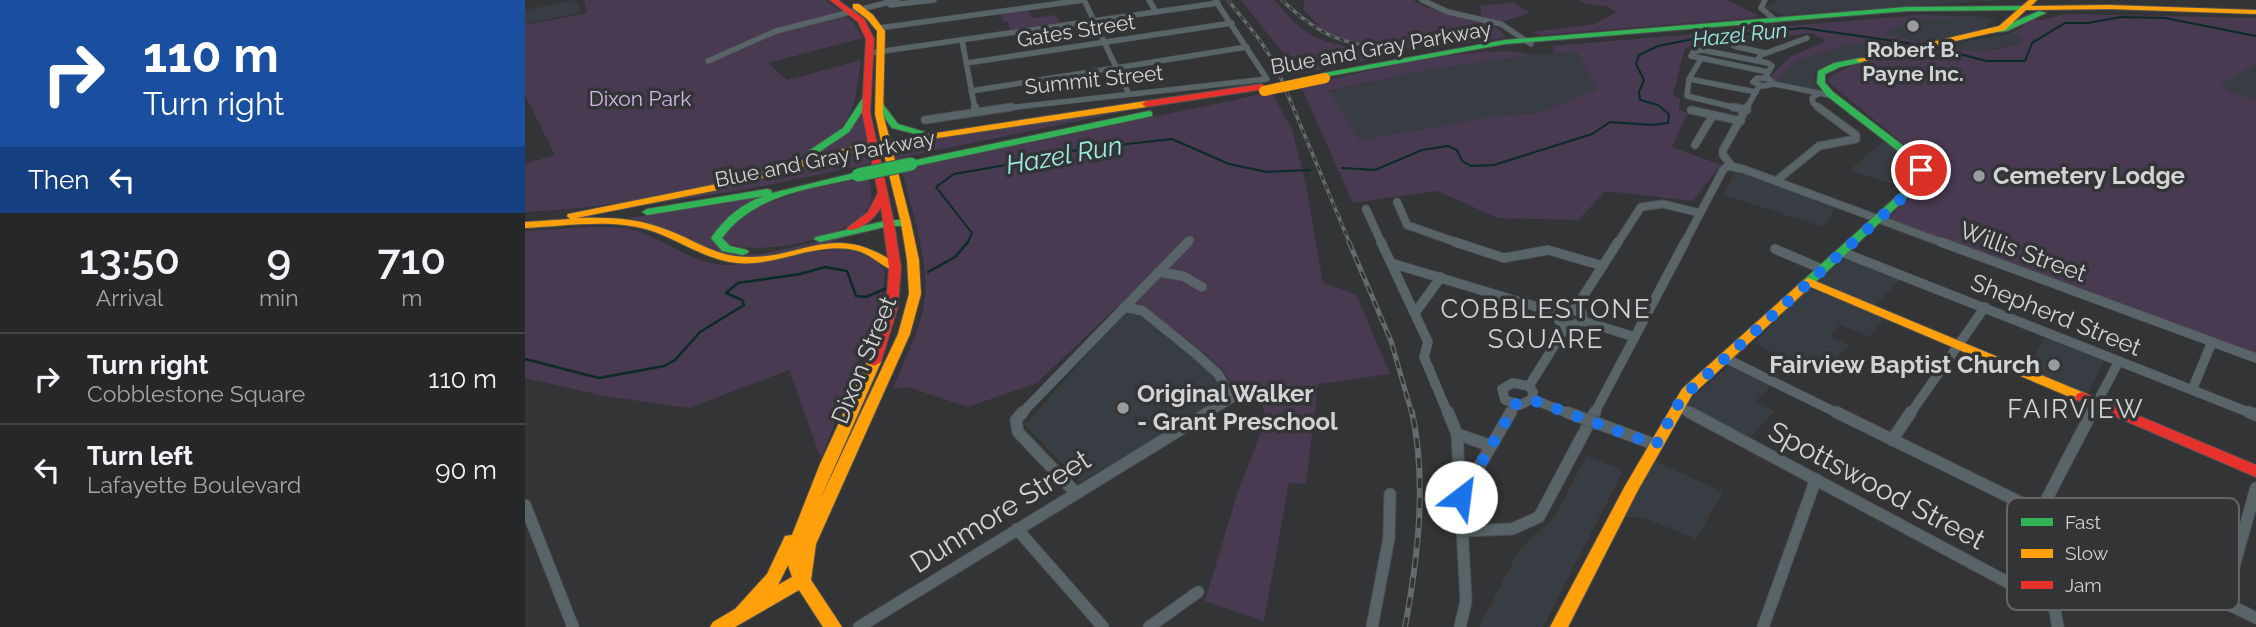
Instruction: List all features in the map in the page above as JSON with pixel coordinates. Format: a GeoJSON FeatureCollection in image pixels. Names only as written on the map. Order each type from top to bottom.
{"type":"FeatureCollection","features":[{"type":"Feature","properties":{"kind":"main road","name":"Dixon Street"},"geometry":{"type":"LineString","coordinates":[[803,579],[795,566],[794,553],[814,497],[880,348],[892,306],[895,225],[872,103],[875,52],[882,36],[879,28],[853,9],[834,0]]}},
{"type":"Feature","properties":{"kind":"main road"},"geometry":{"type":"LineString","coordinates":[[2015,10],[2009,29],[2046,6],[2256,14]]}},
{"type":"Feature","properties":{"kind":"main road"},"geometry":{"type":"LineString","coordinates":[[1559,627],[1677,406],[1688,392],[1921,180],[1921,170],[1916,160],[1826,95],[1819,79],[1826,69],[1931,44],[2015,10],[2046,6],[2256,14]]}},
{"type":"Feature","properties":{"kind":"main road"},"geometry":{"type":"LineString","coordinates":[[2015,10],[2089,7]]}},
{"type":"Feature","properties":{"kind":"main road","name":"Dixon Street"},"geometry":{"type":"LineString","coordinates":[[853,9],[867,29],[875,52]]}},
{"type":"Feature","properties":{"kind":"main road","name":"Blue and Gray Parkway"},"geometry":{"type":"LineString","coordinates":[[525,223],[678,208],[1441,51],[1907,9],[2015,10]]}},
{"type":"Feature","properties":{"kind":"main road","name":"Blue and Gray Parkway"},"geometry":{"type":"LineString","coordinates":[[1528,42],[1873,16],[1954,12],[1985,14],[2015,10]]}},
{"type":"Feature","properties":{"kind":"main road"},"geometry":{"type":"LineString","coordinates":[[572,216],[691,193],[836,153],[1265,86]]}},
{"type":"Feature","properties":{"kind":"main road"},"geometry":{"type":"LineString","coordinates":[[774,171],[813,153],[840,135],[872,103],[888,122],[901,129],[929,133],[965,131]]}},
{"type":"Feature","properties":{"kind":"main road","name":"Dixon Street"},"geometry":{"type":"LineString","coordinates":[[803,579],[808,544],[904,334],[915,294],[913,260],[895,225],[883,192],[879,145]]}},
{"type":"Feature","properties":{"kind":"main road","name":"Blue and Gray Parkway"},"geometry":{"type":"LineString","coordinates":[[525,223],[699,200],[858,172]]}},
{"type":"Feature","properties":{"kind":"main road"},"geometry":{"type":"LineString","coordinates":[[858,172],[747,208],[726,222],[716,238],[726,249],[754,252],[895,225]]}},
{"type":"Feature","properties":{"kind":"main road"},"geometry":{"type":"LineString","coordinates":[[833,236],[858,225],[872,214],[883,192]]}},
{"type":"Feature","properties":{"kind":"main road"},"geometry":{"type":"LineString","coordinates":[[525,223],[641,224],[726,259],[765,259],[833,246],[866,248],[887,258],[894,268]]}},
{"type":"Feature","properties":{"kind":"main road"},"geometry":{"type":"LineString","coordinates":[[803,251],[895,225]]}},
{"type":"Feature","properties":{"kind":"main road"},"geometry":{"type":"LineString","coordinates":[[1808,282],[2256,471]]}},
{"type":"Feature","properties":{"kind":"main road"},"geometry":{"type":"LineString","coordinates":[[741,614],[772,579],[814,497]]}},
{"type":"Feature","properties":{"kind":"main road"},"geometry":{"type":"LineString","coordinates":[[719,627],[803,579],[833,627]]}},
{"type":"Feature","properties":{"kind":"street"},"geometry":{"type":"LineString","coordinates":[[882,5],[897,0]]}},
{"type":"Feature","properties":{"kind":"street"},"geometry":{"type":"LineString","coordinates":[[708,61],[776,31],[853,9],[934,0]]}},
{"type":"Feature","properties":{"kind":"street"},"geometry":{"type":"LineString","coordinates":[[879,28],[1084,0],[1129,94]]}},
{"type":"Feature","properties":{"kind":"street"},"geometry":{"type":"LineString","coordinates":[[1149,0],[1156,12]]}},
{"type":"Feature","properties":{"kind":"street"},"geometry":{"type":"LineString","coordinates":[[1422,0],[1448,12],[1501,24],[1528,42]]}},
{"type":"Feature","properties":{"kind":"street"},"geometry":{"type":"LineString","coordinates":[[1765,0],[1761,3],[1761,8],[1774,19]]}},
{"type":"Feature","properties":{"kind":"street"},"geometry":{"type":"LineString","coordinates":[[875,52],[1217,2],[1247,47],[1265,86]]}},
{"type":"Feature","properties":{"kind":"street","name":"Gates Street"},"geometry":{"type":"LineString","coordinates":[[967,63],[1232,23]]}},
{"type":"Feature","properties":{"kind":"street"},"geometry":{"type":"LineString","coordinates":[[1757,60],[1765,53],[1807,38]]}},
{"type":"Feature","properties":{"kind":"street"},"geometry":{"type":"LineString","coordinates":[[962,40],[976,112]]}},
{"type":"Feature","properties":{"kind":"street"},"geometry":{"type":"LineString","coordinates":[[971,91],[1247,47]]}},
{"type":"Feature","properties":{"kind":"street"},"geometry":{"type":"LineString","coordinates":[[1734,47],[1765,53]]}},
{"type":"Feature","properties":{"kind":"street"},"geometry":{"type":"LineString","coordinates":[[1758,89],[1753,80],[1767,75],[1771,65],[1702,50],[1693,52],[1691,56],[1701,60],[1767,75],[1774,84]]}},
{"type":"Feature","properties":{"kind":"street"},"geometry":{"type":"LineString","coordinates":[[1701,60],[1689,79],[1686,93],[1692,99],[1747,110]]}},
{"type":"Feature","properties":{"kind":"street"},"geometry":{"type":"LineString","coordinates":[[1689,79],[1758,89],[1774,84],[1826,95]]}},
{"type":"Feature","properties":{"kind":"street","name":"Summit Street"},"geometry":{"type":"LineString","coordinates":[[925,120],[1129,94],[1265,86]]}},
{"type":"Feature","properties":{"kind":"street"},"geometry":{"type":"LineString","coordinates":[[1462,531],[1514,530],[1528,526],[1539,517],[1723,170],[1732,166],[1723,155],[1723,150],[1758,89]]}},
{"type":"Feature","properties":{"kind":"street"},"geometry":{"type":"LineString","coordinates":[[1776,181],[1819,146],[1856,139],[1856,135],[1813,103],[1812,98],[1826,95]]}},
{"type":"Feature","properties":{"kind":"street"},"geometry":{"type":"LineString","coordinates":[[1691,110],[1741,121]]}},
{"type":"Feature","properties":{"kind":"street"},"geometry":{"type":"LineString","coordinates":[[1695,145],[1713,115]]}},
{"type":"Feature","properties":{"kind":"street","name":"Willis Street"},"geometry":{"type":"LineString","coordinates":[[1732,166],[2256,358]]}},
{"type":"Feature","properties":{"kind":"street"},"geometry":{"type":"LineString","coordinates":[[1397,202],[1407,225],[1412,228],[1504,258],[1548,250],[1603,266]]}},
{"type":"Feature","properties":{"kind":"street"},"geometry":{"type":"LineString","coordinates":[[1575,310],[1644,205],[1659,203],[1700,213]]}},
{"type":"Feature","properties":{"kind":"street"},"geometry":{"type":"LineString","coordinates":[[1366,209],[1428,342],[1424,357],[1457,434],[1466,601],[1460,627]]}},
{"type":"Feature","properties":{"kind":"street"},"geometry":{"type":"LineString","coordinates":[[1076,493],[1018,432],[1016,420],[1190,240]]}},
{"type":"Feature","properties":{"kind":"street"},"geometry":{"type":"LineString","coordinates":[[1775,249],[1822,269]]}},
{"type":"Feature","properties":{"kind":"street","name":"Shepherd Street"},"geometry":{"type":"LineString","coordinates":[[1842,252],[2256,415]]}},
{"type":"Feature","properties":{"kind":"street"},"geometry":{"type":"LineString","coordinates":[[1391,263],[1557,313]]}},
{"type":"Feature","properties":{"kind":"street"},"geometry":{"type":"LineString","coordinates":[[1158,272],[1183,276],[1202,287]]}},
{"type":"Feature","properties":{"kind":"street"},"geometry":{"type":"LineString","coordinates":[[1415,313],[1441,277]]}},
{"type":"Feature","properties":{"kind":"street","name":"Dunmore Street"},"geometry":{"type":"LineString","coordinates":[[859,627],[1232,398],[1217,373],[1196,354],[1143,311],[1124,307]]}},
{"type":"Feature","properties":{"kind":"street"},"geometry":{"type":"LineString","coordinates":[[1892,440],[1985,307]]}},
{"type":"Feature","properties":{"kind":"street"},"geometry":{"type":"LineString","coordinates":[[1557,313],[1563,309],[1575,310],[1582,313],[1583,321]]}},
{"type":"Feature","properties":{"kind":"street"},"geometry":{"type":"LineString","coordinates":[[1557,313],[1559,321],[1567,325],[1583,321],[1635,337]]}},
{"type":"Feature","properties":{"kind":"street"},"geometry":{"type":"LineString","coordinates":[[1529,386],[1567,325]]}},
{"type":"Feature","properties":{"kind":"street"},"geometry":{"type":"LineString","coordinates":[[2192,390],[2212,342]]}},
{"type":"Feature","properties":{"kind":"street"},"geometry":{"type":"LineString","coordinates":[[1725,358],[2011,498]]}},
{"type":"Feature","properties":{"kind":"street"},"geometry":{"type":"LineString","coordinates":[[2047,498],[2119,361]]}},
{"type":"Feature","properties":{"kind":"street"},"geometry":{"type":"LineString","coordinates":[[1532,400],[1534,393],[1529,386],[1513,383],[1502,389],[1505,400],[1516,404],[1532,400],[1656,445]]}},
{"type":"Feature","properties":{"kind":"street"},"geometry":{"type":"LineString","coordinates":[[1461,497],[1516,404]]}},
{"type":"Feature","properties":{"kind":"street","name":"Spottswood Street"},"geometry":{"type":"LineString","coordinates":[[1677,406],[2007,582]]}},
{"type":"Feature","properties":{"kind":"street"},"geometry":{"type":"LineString","coordinates":[[1457,434],[1491,446]]}},
{"type":"Feature","properties":{"kind":"street"},"geometry":{"type":"LineString","coordinates":[[1763,627],[1816,479]]}},
{"type":"Feature","properties":{"kind":"street"},"geometry":{"type":"LineString","coordinates":[[2239,549],[2256,488]]}},
{"type":"Feature","properties":{"kind":"street"},"geometry":{"type":"LineString","coordinates":[[1372,627],[1389,538],[1391,494]]}},
{"type":"Feature","properties":{"kind":"street"},"geometry":{"type":"LineString","coordinates":[[525,505],[573,627]]}},
{"type":"Feature","properties":{"kind":"street"},"geometry":{"type":"LineString","coordinates":[[1017,529],[1103,627]]}},
{"type":"Feature","properties":{"kind":"street"},"geometry":{"type":"LineString","coordinates":[[1149,627],[1198,592]]}},
{"type":"Feature","properties":{"kind":"street"},"geometry":{"type":"LineString","coordinates":[[2239,610],[2256,618]]}},
{"type":"Feature","properties":{"kind":"shaded area"},"geometry":{"type":"Polygon","coordinates":[[[576,0],[581,12],[525,24],[525,10],[576,0]]]}},
{"type":"Feature","properties":{"kind":"shaded area"},"geometry":{"type":"Polygon","coordinates":[[[1777,0],[2004,0],[1785,15],[1767,9],[1766,6],[1777,0]]]}},
{"type":"Feature","properties":{"kind":"shaded area"},"geometry":{"type":"Polygon","coordinates":[[[1975,16],[1996,20],[1980,30],[1925,43],[1883,34],[1917,18],[1975,16]]]}},
{"type":"Feature","properties":{"kind":"shaded area"},"geometry":{"type":"Polygon","coordinates":[[[2019,34],[2023,42],[1974,53],[1944,45],[2019,34]]]}},
{"type":"Feature","properties":{"kind":"shaded area"},"geometry":{"type":"Polygon","coordinates":[[[1865,43],[1905,47],[1823,67],[1815,74],[1814,81],[1825,94],[1775,82],[1798,60],[1865,43]]]}},
{"type":"Feature","properties":{"kind":"shaded area"},"geometry":{"type":"Polygon","coordinates":[[[1577,52],[1598,89],[1539,113],[1500,115],[1360,140],[1328,92],[1429,70],[1529,55],[1577,52]]]}},
{"type":"Feature","properties":{"kind":"shaded area"},"geometry":{"type":"Polygon","coordinates":[[[2256,56],[2256,140],[2202,87],[2256,56]]]}},
{"type":"Feature","properties":{"kind":"shaded area"},"geometry":{"type":"Polygon","coordinates":[[[1886,139],[1906,156],[1913,167],[1913,179],[1904,188],[1850,170],[1886,139]]]}},
{"type":"Feature","properties":{"kind":"shaded area"},"geometry":{"type":"Polygon","coordinates":[[[1735,171],[1835,208],[1823,227],[1724,195],[1735,171]]]}},
{"type":"Feature","properties":{"kind":"shaded area"},"geometry":{"type":"Polygon","coordinates":[[[1847,256],[1901,278],[1874,307],[1817,283],[1847,256]]]}},
{"type":"Feature","properties":{"kind":"shaded area"},"geometry":{"type":"Polygon","coordinates":[[[1809,288],[1884,318],[1869,337],[1840,325],[1830,336],[1849,345],[1819,375],[1754,343],[1809,288]]]}},
{"type":"Feature","properties":{"kind":"shaded area","name":"Original Walker - Grant Preschool"},"geometry":{"type":"Polygon","coordinates":[[[1140,310],[1152,314],[1201,349],[1225,371],[1235,392],[1080,482],[1025,425],[1125,312],[1140,310]]]}},
{"type":"Feature","properties":{"kind":"shaded area"},"geometry":{"type":"Polygon","coordinates":[[[2046,337],[2104,361],[2088,394],[2026,369],[2046,337]]]}},
{"type":"Feature","properties":{"kind":"shaded area"},"geometry":{"type":"Polygon","coordinates":[[[1729,365],[1772,385],[1756,401],[1775,411],[1749,439],[1685,405],[1729,365]]]}},
{"type":"Feature","properties":{"kind":"shaded area"},"geometry":{"type":"Polygon","coordinates":[[[1587,455],[1623,471],[1543,627],[1479,627],[1518,552],[1555,516],[1587,455]]]}},
{"type":"Feature","properties":{"kind":"shaded area"},"geometry":{"type":"Polygon","coordinates":[[[1655,461],[1723,492],[1696,539],[1642,517],[1625,517],[1655,461]]]}},
{"type":"Feature","properties":{"kind":"green space","name":"Dixon Park"},"geometry":{"type":"Polygon","coordinates":[[[584,0],[826,0],[852,21],[863,38],[768,63],[787,80],[861,60],[855,97],[849,114],[839,130],[815,149],[780,166],[738,179],[644,199],[525,212],[525,164],[555,155],[525,95],[525,25],[587,13],[584,0]]]}},
{"type":"Feature","properties":{"kind":"green space"},"geometry":{"type":"Polygon","coordinates":[[[1241,0],[1274,0],[1301,28],[1324,41],[1351,47],[1406,52],[1299,74],[1241,0]]]}},
{"type":"Feature","properties":{"kind":"green space"},"geometry":{"type":"Polygon","coordinates":[[[1304,0],[1413,0],[1436,10],[1488,23],[1506,37],[1439,46],[1362,43],[1341,38],[1323,29],[1303,10],[1304,0]]]}},
{"type":"Feature","properties":{"kind":"green space"},"geometry":{"type":"Polygon","coordinates":[[[1578,0],[1727,0],[1757,15],[1752,18],[1541,35],[1531,32],[1595,24],[1616,12],[1578,0]]]}},
{"type":"Feature","properties":{"kind":"green space"},"geometry":{"type":"Polygon","coordinates":[[[1513,2],[1530,13],[1502,22],[1481,16],[1480,6],[1513,2]]]}},
{"type":"Feature","properties":{"kind":"green space"},"geometry":{"type":"Polygon","coordinates":[[[1029,10],[1032,18],[1056,15],[1060,23],[1010,30],[1008,22],[1003,22],[1001,14],[1029,10]]]}},
{"type":"Feature","properties":{"kind":"green space"},"geometry":{"type":"Polygon","coordinates":[[[2067,14],[2256,18],[2256,64],[2220,85],[2232,93],[2256,99],[2256,356],[1887,219],[1924,185],[1928,171],[1916,154],[1827,80],[1834,74],[1859,64],[1905,53],[1948,47],[1986,50],[2023,42],[2019,34],[2009,34],[2030,19],[2040,20],[2067,14]]]}},
{"type":"Feature","properties":{"kind":"green space"},"geometry":{"type":"Polygon","coordinates":[[[1919,15],[1991,17],[1917,18],[1884,34],[1924,43],[1905,47],[1865,43],[1850,45],[1798,60],[1775,82],[1769,78],[1790,57],[1826,41],[1812,33],[1685,48],[1673,95],[1680,99],[1679,110],[1688,113],[1672,147],[1721,165],[1693,201],[1606,191],[1578,220],[1498,218],[1437,191],[1353,203],[1301,86],[1453,55],[1511,52],[1532,55],[1429,70],[1329,91],[1360,140],[1500,115],[1539,113],[1597,89],[1577,52],[1554,53],[1553,46],[1919,15]]]}},
{"type":"Feature","properties":{"kind":"green space"},"geometry":{"type":"Polygon","coordinates":[[[1271,92],[1292,129],[1306,185],[1323,283],[1356,294],[1390,374],[1318,384],[1306,484],[1289,483],[1264,621],[1205,601],[1237,494],[1266,419],[1261,400],[1235,392],[1225,371],[1201,349],[1152,314],[1120,304],[1037,383],[968,407],[908,387],[893,389],[916,332],[925,297],[924,265],[902,170],[1271,92]]]}},
{"type":"Feature","properties":{"kind":"green space"},"geometry":{"type":"Polygon","coordinates":[[[1150,106],[895,159],[891,144],[1150,106]]]}},
{"type":"Feature","properties":{"kind":"green space"},"geometry":{"type":"Polygon","coordinates":[[[862,114],[867,144],[796,163],[809,157],[862,114]]]}},
{"type":"Feature","properties":{"kind":"green space"},"geometry":{"type":"Polygon","coordinates":[[[865,149],[870,164],[748,189],[646,205],[865,149]]]}},
{"type":"Feature","properties":{"kind":"green space"},"geometry":{"type":"Polygon","coordinates":[[[869,177],[871,201],[868,208],[858,219],[842,229],[822,237],[777,247],[737,246],[723,241],[720,232],[749,209],[804,191],[869,177]]]}},
{"type":"Feature","properties":{"kind":"green space"},"geometry":{"type":"Polygon","coordinates":[[[779,193],[761,200],[713,236],[746,254],[762,254],[884,227],[785,253],[745,257],[716,252],[653,224],[624,219],[779,193]]]}},
{"type":"Feature","properties":{"kind":"green space"},"geometry":{"type":"Polygon","coordinates":[[[588,227],[637,231],[696,258],[716,264],[736,265],[831,250],[852,251],[871,258],[885,272],[881,311],[863,349],[821,459],[789,370],[689,408],[604,396],[525,378],[525,231],[588,227]]]}},
{"type":"Feature","properties":{"kind":"waterway","name":"Hazel Run"},"geometry":{"type":"LineString","coordinates":[[1928,46],[1987,61],[2025,61],[2032,43],[2065,23],[2088,23],[2121,17],[2165,18],[2256,36]]}},
{"type":"Feature","properties":{"kind":"waterway","name":"Hazel Run"},"geometry":{"type":"LineString","coordinates":[[1342,168],[1375,170],[1422,150],[1448,146],[1457,150],[1462,161],[1471,166],[1494,165],[1592,134],[1610,122],[1652,125],[1668,123],[1669,114],[1658,105],[1640,100],[1639,92],[1644,80],[1636,64],[1639,55],[1658,46],[1688,40],[1803,28],[1922,45]]}},
{"type":"Feature","properties":{"kind":"waterway","name":"Hazel Run"},"geometry":{"type":"LineString","coordinates":[[968,242],[972,233],[936,187],[954,174],[1047,158],[1062,151],[1110,149],[1127,144],[1172,139],[1229,164],[1267,172],[1310,170]]}},
{"type":"Feature","properties":{"kind":"waterway","name":"Hazel Run"},"geometry":{"type":"LineString","coordinates":[[928,272],[955,257],[968,242]]}},
{"type":"Feature","properties":{"kind":"waterway","name":"Hazel Run"},"geometry":{"type":"LineString","coordinates":[[525,359],[599,378],[664,366],[675,360],[700,332],[744,305],[742,300],[726,293],[738,283],[800,274],[825,267],[847,271],[856,296],[866,297],[887,288]]}},
{"type":"Feature","properties":{"kind":"railway"},"geometry":{"type":"LineString","coordinates":[[1228,0],[1275,64],[1350,244]]}},
{"type":"Feature","properties":{"kind":"railway"},"geometry":{"type":"LineString","coordinates":[[1282,0],[1309,23],[1335,37],[1363,45],[1398,49]]}},
{"type":"Feature","properties":{"kind":"railway"},"geometry":{"type":"LineString","coordinates":[[1349,242],[1391,341],[1412,414]]}},
{"type":"Feature","properties":{"kind":"railway"},"geometry":{"type":"LineString","coordinates":[[1405,627],[1414,574],[1420,492],[1417,438],[1412,412]]}},
{"type":"Feature","properties":{"kind":"traffic: fast"},"geometry":{"type":"LineString","coordinates":[[1324,75],[1505,42],[1907,9],[2022,8]]}},
{"type":"Feature","properties":{"kind":"traffic: fast"},"geometry":{"type":"LineString","coordinates":[[1990,31],[2004,29],[2042,13]]}},
{"type":"Feature","properties":{"kind":"traffic: fast"},"geometry":{"type":"LineString","coordinates":[[1802,288],[1921,180],[1921,170],[1915,159],[1830,94],[1821,83],[1821,73],[1837,65],[1860,60]]}},
{"type":"Feature","properties":{"kind":"traffic: fast"},"geometry":{"type":"LineString","coordinates":[[810,154],[846,130],[865,101]]}},
{"type":"Feature","properties":{"kind":"traffic: fast"},"geometry":{"type":"LineString","coordinates":[[880,106],[895,126],[920,132]]}},
{"type":"Feature","properties":{"kind":"traffic: fast"},"geometry":{"type":"LineString","coordinates":[[911,164],[1149,114]]}},
{"type":"Feature","properties":{"kind":"traffic: fast"},"geometry":{"type":"LineString","coordinates":[[858,175],[911,164]]}},
{"type":"Feature","properties":{"kind":"traffic: fast"},"geometry":{"type":"LineString","coordinates":[[743,252],[726,249],[716,238],[743,210],[779,193],[858,175]]}},
{"type":"Feature","properties":{"kind":"traffic: fast"},"geometry":{"type":"LineString","coordinates":[[647,212],[767,192]]}},
{"type":"Feature","properties":{"kind":"traffic: fast"},"geometry":{"type":"LineString","coordinates":[[820,239],[889,223],[906,223]]}},
{"type":"Feature","properties":{"kind":"traffic: slow"},"geometry":{"type":"LineString","coordinates":[[1860,60],[2002,28],[2033,0]]}},
{"type":"Feature","properties":{"kind":"traffic: slow"},"geometry":{"type":"LineString","coordinates":[[803,578],[808,544],[904,334],[915,294],[913,260],[906,223],[879,114],[881,31],[870,17],[856,6]]}},
{"type":"Feature","properties":{"kind":"traffic: slow"},"geometry":{"type":"LineString","coordinates":[[2022,8],[2109,7],[2256,12]]}},
{"type":"Feature","properties":{"kind":"traffic: slow"},"geometry":{"type":"LineString","coordinates":[[1264,91],[1325,78]]}},
{"type":"Feature","properties":{"kind":"traffic: slow"},"geometry":{"type":"LineString","coordinates":[[572,216],[723,186],[860,147],[1146,104]]}},
{"type":"Feature","properties":{"kind":"traffic: slow"},"geometry":{"type":"LineString","coordinates":[[525,225],[584,221],[642,225],[720,256],[748,260],[824,247],[860,248],[877,255],[895,268]]}},
{"type":"Feature","properties":{"kind":"traffic: slow"},"geometry":{"type":"LineString","coordinates":[[1808,282],[2082,397]]}},
{"type":"Feature","properties":{"kind":"traffic: slow"},"geometry":{"type":"LineString","coordinates":[[1559,627],[1630,490],[1687,392],[1802,288]]}},
{"type":"Feature","properties":{"kind":"traffic: slow"},"geometry":{"type":"LineString","coordinates":[[833,627],[800,577],[795,562],[797,547],[814,495],[874,362]]}},
{"type":"Feature","properties":{"kind":"traffic: slow"},"geometry":{"type":"LineString","coordinates":[[741,614],[773,579],[791,541]]}},
{"type":"Feature","properties":{"kind":"traffic: slow"},"geometry":{"type":"LineString","coordinates":[[719,627],[803,579]]}},
{"type":"Feature","properties":{"kind":"traffic: jam"},"geometry":{"type":"LineString","coordinates":[[834,0],[861,21],[870,39],[866,112],[889,223],[895,268],[892,306],[874,362]]}},
{"type":"Feature","properties":{"kind":"traffic: jam"},"geometry":{"type":"LineString","coordinates":[[1146,104],[1262,87]]}},
{"type":"Feature","properties":{"kind":"traffic: jam"},"geometry":{"type":"LineString","coordinates":[[852,228],[872,214],[883,192]]}},
{"type":"Feature","properties":{"kind":"traffic: jam"},"geometry":{"type":"LineString","coordinates":[[2082,397],[2256,471]]}},
{"type":"Feature","properties":{"kind":"place","name":"Robert B. Payne Inc."},"geometry":{"type":"Point","coordinates":[1913,26]}},
{"type":"Feature","properties":{"kind":"place","name":"Cemetery Lodge"},"geometry":{"type":"Point","coordinates":[1979,176]}},
{"type":"Feature","properties":{"kind":"place","name":"Fairview Baptist Church"},"geometry":{"type":"Point","coordinates":[2054,365]}},
{"type":"Feature","properties":{"kind":"place","name":"Original Walker - Grant Preschool"},"geometry":{"type":"Point","coordinates":[1123,408]}},
{"type":"Feature","properties":{"kind":"district","name":"COBBLESTONE SQUARE"},"geometry":{"type":"Point","coordinates":[1546,324]}},
{"type":"Feature","properties":{"kind":"district","name":"FAIRVIEW"},"geometry":{"type":"Point","coordinates":[2076,409]}},
{"type":"Feature","properties":{"kind":"route"},"geometry":{"type":"LineString","coordinates":[[1461,497],[1516,404],[1525,404],[1532,400],[1656,445],[1677,406],[1688,392],[1915,186],[1921,180],[1921,170]]}}]}
